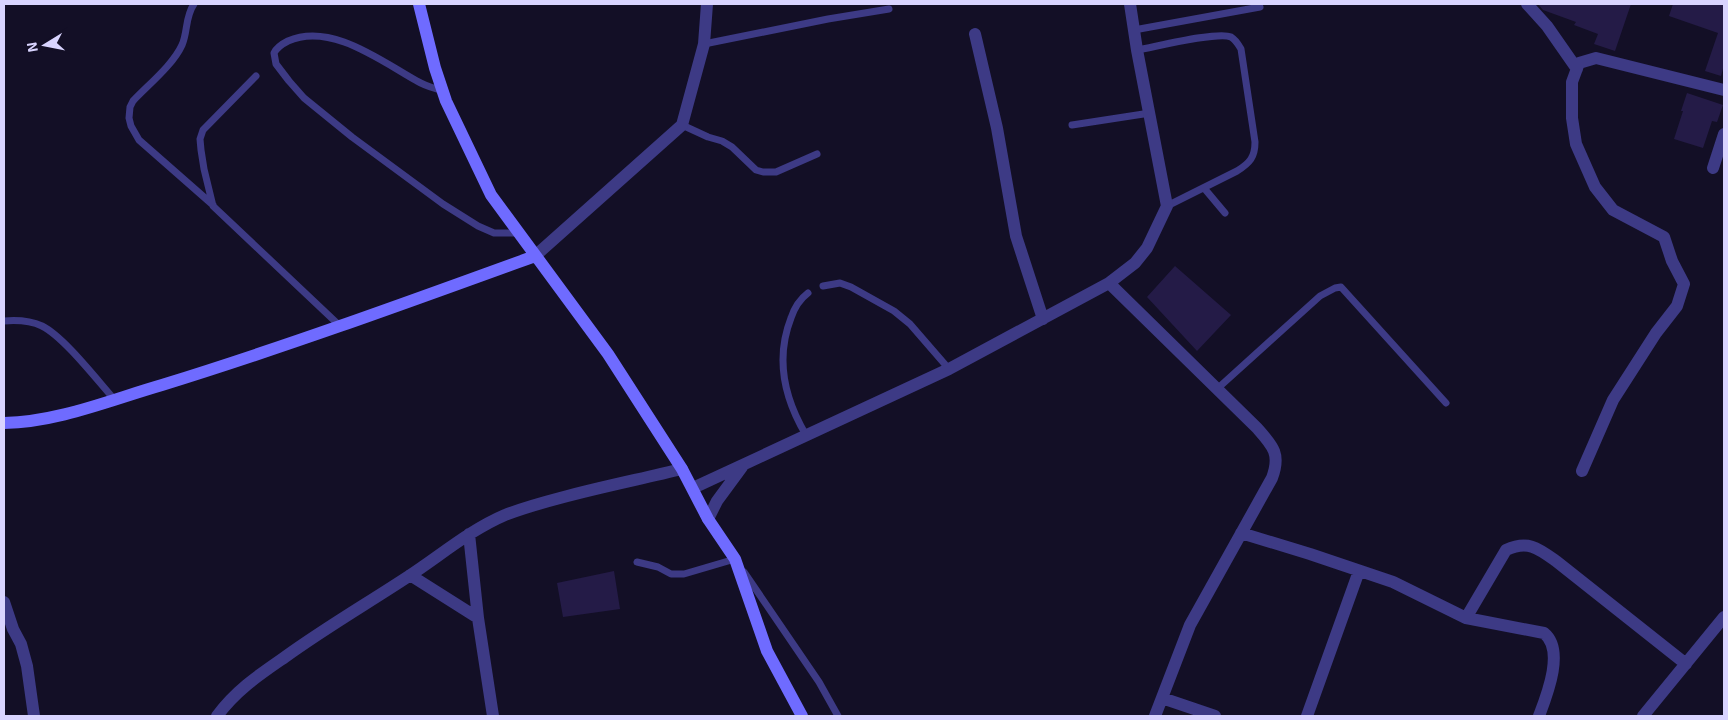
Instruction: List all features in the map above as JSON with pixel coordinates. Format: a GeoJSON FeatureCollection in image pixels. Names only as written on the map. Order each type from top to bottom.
{"type":"FeatureCollection","features":[{"type":"Feature","properties":{"kind":"street"},"geometry":{"type":"LineString","coordinates":[[419,4],[435,68],[443,91],[491,195],[608,354],[682,469],[708,519],[735,559],[767,651],[802,716]]}},
{"type":"Feature","properties":{"kind":"street"},"geometry":{"type":"LineString","coordinates":[[4,423],[26,422],[56,416],[199,373],[340,326],[535,256],[682,124],[704,44],[707,4]]}},
{"type":"Feature","properties":{"kind":"street"},"geometry":{"type":"LineString","coordinates":[[693,488],[949,369],[1109,283],[1135,263],[1147,248],[1167,206],[1130,4]]}},
{"type":"Feature","properties":{"kind":"street"},"geometry":{"type":"LineString","coordinates":[[1527,4],[1548,26],[1577,69]]}},
{"type":"Feature","properties":{"kind":"street"},"geometry":{"type":"LineString","coordinates":[[975,34],[997,128],[1016,236],[1043,319]]}},
{"type":"Feature","properties":{"kind":"street"},"geometry":{"type":"LineString","coordinates":[[1582,471],[1613,400],[1656,333],[1677,306],[1684,284],[1672,261],[1664,237],[1613,210],[1595,187],[1576,144],[1572,118],[1572,82],[1580,64],[1596,58],[1724,90]]}},
{"type":"Feature","properties":{"kind":"street"},"geometry":{"type":"LineString","coordinates":[[1713,168],[1724,134]]}},
{"type":"Feature","properties":{"kind":"street"},"geometry":{"type":"LineString","coordinates":[[1109,283],[1269,441],[1276,456],[1277,466],[1272,478],[1190,625],[1155,716]]}},
{"type":"Feature","properties":{"kind":"street"},"geometry":{"type":"LineString","coordinates":[[708,519],[717,502],[744,465]]}},
{"type":"Feature","properties":{"kind":"street"},"geometry":{"type":"LineString","coordinates":[[217,716],[229,700],[245,685],[313,637],[410,575],[469,534],[505,515],[536,505],[578,493],[682,469]]}},
{"type":"Feature","properties":{"kind":"street"},"geometry":{"type":"LineString","coordinates":[[1241,532],[1394,582],[1466,618],[1544,634],[1550,638],[1554,654],[1553,668],[1539,716]]}},
{"type":"Feature","properties":{"kind":"street"},"geometry":{"type":"LineString","coordinates":[[469,534],[478,618],[493,716]]}},
{"type":"Feature","properties":{"kind":"street"},"geometry":{"type":"LineString","coordinates":[[1466,618],[1506,550],[1518,545],[1539,548],[1686,664]]}},
{"type":"Feature","properties":{"kind":"street"},"geometry":{"type":"LineString","coordinates":[[1307,716],[1359,571]]}},
{"type":"Feature","properties":{"kind":"street"},"geometry":{"type":"LineString","coordinates":[[410,575],[478,618]]}},
{"type":"Feature","properties":{"kind":"street"},"geometry":{"type":"LineString","coordinates":[[4,602],[12,629],[21,644],[27,666],[34,716]]}},
{"type":"Feature","properties":{"kind":"street"},"geometry":{"type":"LineString","coordinates":[[1643,716],[1724,617]]}},
{"type":"Feature","properties":{"kind":"street"},"geometry":{"type":"LineString","coordinates":[[1162,698],[1214,716]]}},
{"type":"Feature","properties":{"kind":"lane"},"geometry":{"type":"LineString","coordinates":[[194,4],[187,16],[184,37],[178,52],[133,101],[130,107],[129,118],[131,126],[139,140],[214,206],[340,326]]}},
{"type":"Feature","properties":{"kind":"lane"},"geometry":{"type":"LineString","coordinates":[[1134,30],[1260,7]]}},
{"type":"Feature","properties":{"kind":"lane"},"geometry":{"type":"LineString","coordinates":[[704,44],[828,19],[889,9]]}},
{"type":"Feature","properties":{"kind":"lane"},"geometry":{"type":"LineString","coordinates":[[1137,50],[1216,35],[1231,37],[1236,40],[1240,49],[1255,142],[1255,151],[1252,159],[1248,165],[1167,206]]}},
{"type":"Feature","properties":{"kind":"lane"},"geometry":{"type":"LineString","coordinates":[[443,91],[419,83],[364,51],[323,36],[308,36],[294,39],[282,44],[274,53],[276,64],[288,81],[304,98],[398,171],[443,204],[478,226],[494,233],[519,233]]}},
{"type":"Feature","properties":{"kind":"lane"},"geometry":{"type":"LineString","coordinates":[[214,206],[204,169],[200,139],[203,130],[256,76]]}},
{"type":"Feature","properties":{"kind":"lane"},"geometry":{"type":"LineString","coordinates":[[1072,125],[1150,113]]}},
{"type":"Feature","properties":{"kind":"lane"},"geometry":{"type":"LineString","coordinates":[[682,124],[708,137],[722,141],[732,147],[756,170],[763,172],[776,172],[817,154]]}},
{"type":"Feature","properties":{"kind":"lane"},"geometry":{"type":"LineString","coordinates":[[1204,188],[1225,212]]}},
{"type":"Feature","properties":{"kind":"lane"},"geometry":{"type":"LineString","coordinates":[[823,286],[840,283],[861,291],[894,311],[910,324],[949,369]]}},
{"type":"Feature","properties":{"kind":"lane"},"geometry":{"type":"LineString","coordinates":[[1217,390],[1320,296],[1341,287],[1446,403]]}},
{"type":"Feature","properties":{"kind":"lane"},"geometry":{"type":"LineString","coordinates":[[806,435],[794,414],[786,390],[782,369],[782,356],[786,330],[792,314],[808,293]]}},
{"type":"Feature","properties":{"kind":"lane"},"geometry":{"type":"LineString","coordinates":[[4,321],[16,320],[42,326],[64,343],[114,399]]}},
{"type":"Feature","properties":{"kind":"lane"},"geometry":{"type":"LineString","coordinates":[[637,562],[658,567],[671,574],[684,574],[735,559],[819,682],[838,716]]}},
{"type":"Feature","properties":{"kind":"building"},"geometry":{"type":"Polygon","coordinates":[[[1538,4],[1631,4],[1615,51],[1594,44],[1598,34],[1574,25],[1576,22],[1543,10],[1538,4]]]}},
{"type":"Feature","properties":{"kind":"building"},"geometry":{"type":"Polygon","coordinates":[[[1673,4],[1724,4],[1724,65],[1721,76],[1705,71],[1718,33],[1669,16],[1673,4]]]}},
{"type":"Feature","properties":{"kind":"building"},"geometry":{"type":"Polygon","coordinates":[[[1687,93],[1723,105],[1717,122],[1712,121],[1703,148],[1674,139],[1687,93]]]}},
{"type":"Feature","properties":{"kind":"building"},"geometry":{"type":"Polygon","coordinates":[[[1175,266],[1231,315],[1197,351],[1147,297],[1175,266]]]}},
{"type":"Feature","properties":{"kind":"building"},"geometry":{"type":"Polygon","coordinates":[[[614,571],[620,609],[563,617],[557,583],[614,571]]]}}]}
